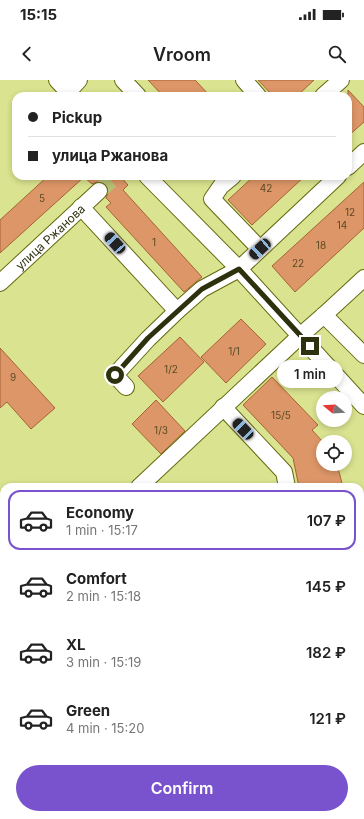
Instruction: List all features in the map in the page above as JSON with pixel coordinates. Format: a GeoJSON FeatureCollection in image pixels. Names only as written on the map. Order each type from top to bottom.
{"type":"FeatureCollection","features":[{"type":"Feature","properties":{"kind":"street"},"geometry":{"type":"LineString","coordinates":[[57,80],[68,92]]}},
{"type":"Feature","properties":{"kind":"street"},"geometry":{"type":"LineString","coordinates":[[71,92],[79,80]]}},
{"type":"Feature","properties":{"kind":"street"},"geometry":{"type":"LineString","coordinates":[[123,80],[134,92]]}},
{"type":"Feature","properties":{"kind":"street"},"geometry":{"type":"LineString","coordinates":[[244,80],[254,92]]}},
{"type":"Feature","properties":{"kind":"street"},"geometry":{"type":"LineString","coordinates":[[328,92],[341,80]]}},
{"type":"Feature","properties":{"kind":"street"},"geometry":{"type":"LineString","coordinates":[[352,163],[364,152]]}},
{"type":"Feature","properties":{"kind":"street"},"geometry":{"type":"LineString","coordinates":[[151,180],[239,269],[364,406]]}},
{"type":"Feature","properties":{"kind":"street"},"geometry":{"type":"LineString","coordinates":[[222,180],[212,199],[260,249]]}},
{"type":"Feature","properties":{"kind":"street"},"geometry":{"type":"LineString","coordinates":[[126,387],[115,375],[148,338],[202,289],[239,269],[334,180]]}},
{"type":"Feature","properties":{"kind":"street","name":"улица Ржанова"},"geometry":{"type":"LineString","coordinates":[[0,283],[99,191]]}},
{"type":"Feature","properties":{"kind":"street"},"geometry":{"type":"LineString","coordinates":[[82,207],[177,311]]}},
{"type":"Feature","properties":{"kind":"street"},"geometry":{"type":"LineString","coordinates":[[145,483],[223,407],[364,278]]}},
{"type":"Feature","properties":{"kind":"street"},"geometry":{"type":"LineString","coordinates":[[324,315],[364,355]]}},
{"type":"Feature","properties":{"kind":"street"},"geometry":{"type":"LineString","coordinates":[[223,407],[284,472],[286,483]]}},
{"type":"Feature","properties":{"kind":"building"},"geometry":{"type":"Polygon","coordinates":[[[148,80],[195,80],[206,92],[159,92],[148,80]]]}},
{"type":"Feature","properties":{"kind":"building"},"geometry":{"type":"Polygon","coordinates":[[[258,80],[314,80],[301,92],[269,92],[258,80]]]}},
{"type":"Feature","properties":{"kind":"building"},"geometry":{"type":"Polygon","coordinates":[[[352,94],[364,107],[364,122],[352,132],[352,94]]]}},
{"type":"Feature","properties":{"kind":"building"},"geometry":{"type":"Polygon","coordinates":[[[44,180],[81,180],[0,253],[0,220],[44,180]]]}},
{"type":"Feature","properties":{"kind":"building"},"geometry":{"type":"Polygon","coordinates":[[[87,180],[124,180],[128,185],[123,190],[202,277],[184,292],[106,207],[111,203],[106,198],[108,189],[106,185],[102,182],[92,184],[87,180]]]}},
{"type":"Feature","properties":{"kind":"building"},"geometry":{"type":"Polygon","coordinates":[[[250,180],[301,180],[252,225],[228,200],[250,180]]]}},
{"type":"Feature","properties":{"kind":"building"},"geometry":{"type":"Polygon","coordinates":[[[364,182],[364,228],[295,292],[272,266],[364,182]]]}},
{"type":"Feature","properties":{"kind":"building"},"geometry":{"type":"Polygon","coordinates":[[[241,319],[266,344],[226,383],[201,357],[241,319]]]}},
{"type":"Feature","properties":{"kind":"building"},"geometry":{"type":"Polygon","coordinates":[[[180,337],[204,362],[163,402],[138,376],[180,337]]]}},
{"type":"Feature","properties":{"kind":"building"},"geometry":{"type":"Polygon","coordinates":[[[0,348],[55,408],[31,429],[7,402],[0,408],[0,348]]]}},
{"type":"Feature","properties":{"kind":"building"},"geometry":{"type":"Polygon","coordinates":[[[272,377],[316,423],[316,427],[312,430],[317,435],[316,471],[339,471],[342,483],[298,483],[293,458],[243,405],[272,377]]]}},
{"type":"Feature","properties":{"kind":"building"},"geometry":{"type":"Polygon","coordinates":[[[156,400],[185,431],[161,454],[132,424],[156,400]]]}},
{"type":"Feature","properties":{"kind":"tunnel"},"geometry":{"type":"LineString","coordinates":[[99,191],[111,180]]}},
{"type":"Feature","properties":{"kind":"route"},"geometry":{"type":"LineString","coordinates":[[115,375],[148,338],[202,289],[239,269],[310,346]]}}]}
